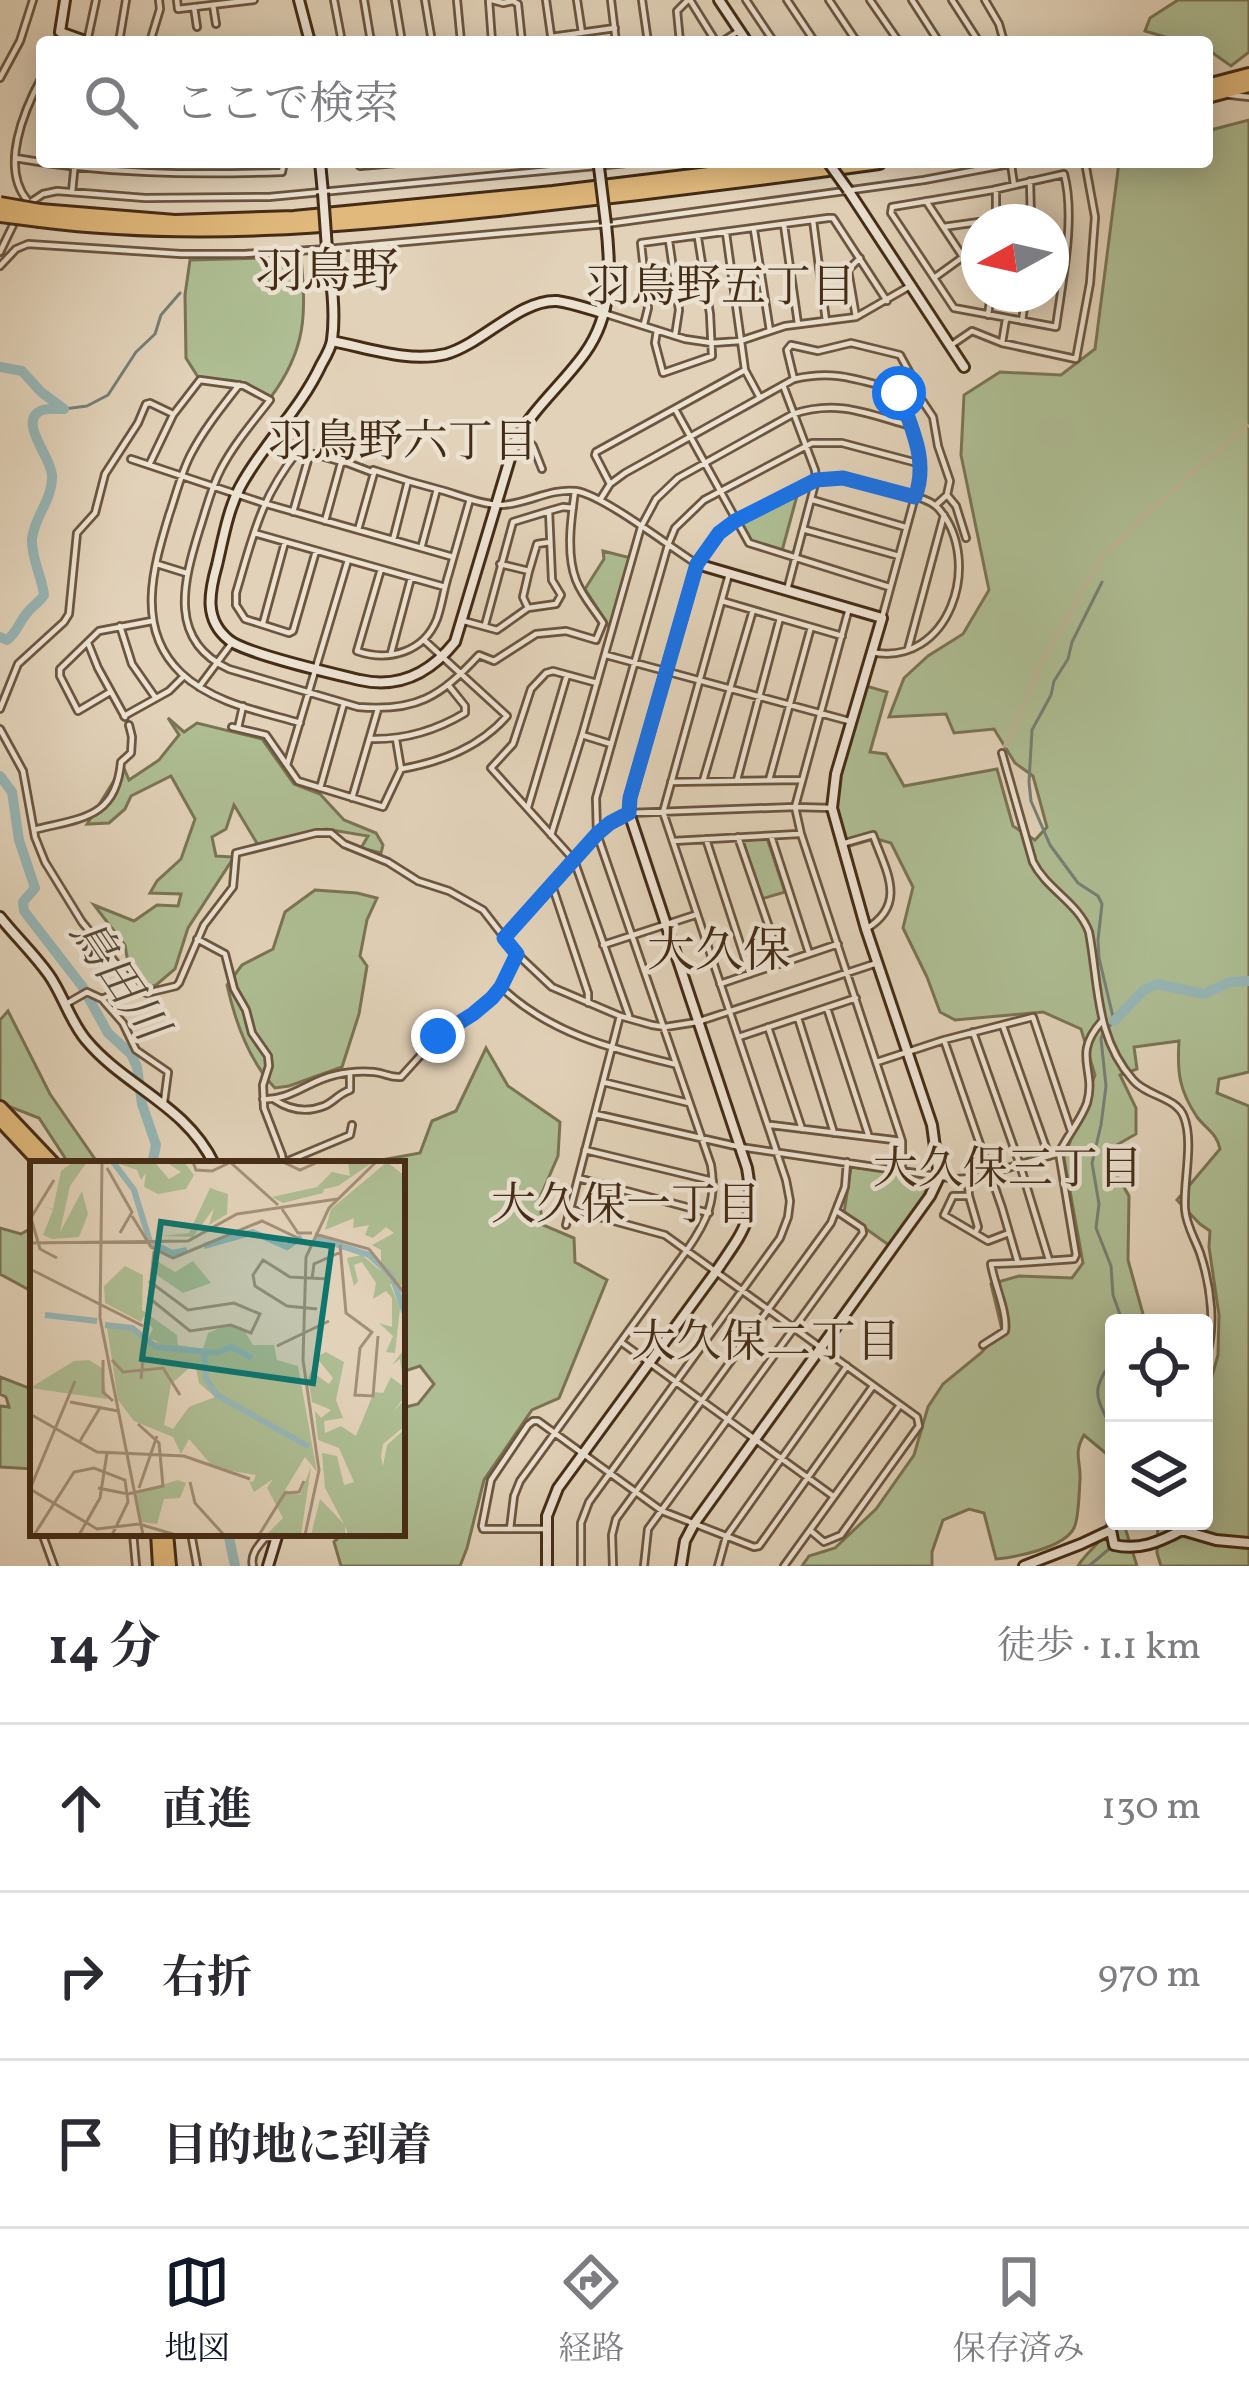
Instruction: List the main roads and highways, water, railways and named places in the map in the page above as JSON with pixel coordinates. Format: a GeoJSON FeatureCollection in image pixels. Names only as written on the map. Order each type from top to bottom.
{"type":"FeatureCollection","features":[{"type":"Feature","properties":{"kind":"highway"},"geometry":{"type":"LineString","coordinates":[[1213,84],[1249,75]]}},
{"type":"Feature","properties":{"kind":"highway"},"geometry":{"type":"LineString","coordinates":[[1213,95],[1249,85]]}},
{"type":"Feature","properties":{"kind":"highway"},"geometry":{"type":"LineString","coordinates":[[0,214],[37,211],[175,222],[294,218],[758,168]]}},
{"type":"Feature","properties":{"kind":"highway"},"geometry":{"type":"LineString","coordinates":[[0,204],[177,231],[297,228],[557,203],[832,168]]}},
{"type":"Feature","properties":{"kind":"highway"},"geometry":{"type":"LineString","coordinates":[[0,1108],[50,1161]]}},
{"type":"Feature","properties":{"kind":"highway"},"geometry":{"type":"LineString","coordinates":[[0,1119],[39,1161]]}},
{"type":"Feature","properties":{"kind":"highway"},"geometry":{"type":"LineString","coordinates":[[162,1536],[165,1566]]}},
{"type":"Feature","properties":{"kind":"waterway"},"geometry":{"type":"LineString","coordinates":[[64,409],[87,406],[108,395],[180,293]]}},
{"type":"Feature","properties":{"kind":"waterway","name":"鳥田川"},"geometry":{"type":"LineString","coordinates":[[0,367],[22,371],[64,409]]}},
{"type":"Feature","properties":{"kind":"waterway","name":"鳥田川"},"geometry":{"type":"LineString","coordinates":[[0,637],[7,640],[44,595],[32,539],[52,476],[33,420],[42,410],[64,409]]}},
{"type":"Feature","properties":{"kind":"waterway"},"geometry":{"type":"LineString","coordinates":[[1102,582],[1032,730],[1029,782],[1031,801],[1050,845],[1078,883],[1102,904],[1099,958],[1114,1021],[1101,1039],[1106,1086],[1092,1163],[1099,1204],[1096,1228],[1111,1266],[1120,1314]]}},
{"type":"Feature","properties":{"kind":"waterway","name":"鳥田川"},"geometry":{"type":"LineString","coordinates":[[0,776],[12,792],[19,840],[35,888],[23,902],[24,911],[82,986],[108,1033],[131,1054],[156,1145],[153,1161]]}},
{"type":"Feature","properties":{"kind":"waterway"},"geometry":{"type":"LineString","coordinates":[[1114,1021],[1144,990],[1157,984],[1204,994],[1230,982],[1249,981]]}},
{"type":"Feature","properties":{"kind":"waterway"},"geometry":{"type":"LineString","coordinates":[[1105,1371],[1098,1390],[1105,1415]]}},
{"type":"Feature","properties":{"kind":"waterway","name":"鳥田川"},"geometry":{"type":"LineString","coordinates":[[229,1536],[235,1566]]}},
{"type":"Feature","properties":{"kind":"waterway"},"geometry":{"type":"LineString","coordinates":[[1089,1566],[1109,1549],[1110,1541]]}},
{"type":"Feature","properties":{"kind":"tunnel"},"geometry":{"type":"LineString","coordinates":[[1002,753],[1040,667],[1102,556],[1249,425]]}},
{"type":"Feature","properties":{"kind":"district","name":"羽鳥野"},"geometry":{"type":"Point","coordinates":[327,274]}},
{"type":"Feature","properties":{"kind":"district","name":"羽鳥野五丁目"},"geometry":{"type":"Point","coordinates":[721,289]}},
{"type":"Feature","properties":{"kind":"district","name":"羽鳥野六丁目"},"geometry":{"type":"Point","coordinates":[403,444]}},
{"type":"Feature","properties":{"kind":"district","name":"大久保"},"geometry":{"type":"Point","coordinates":[719,953]}},
{"type":"Feature","properties":{"kind":"district","name":"大久保三丁目"},"geometry":{"type":"Point","coordinates":[1008,1171]}},
{"type":"Feature","properties":{"kind":"district","name":"大久保一丁目"},"geometry":{"type":"Point","coordinates":[626,1207]}},
{"type":"Feature","properties":{"kind":"district","name":"大久保二丁目"},"geometry":{"type":"Point","coordinates":[766,1344]}}]}
